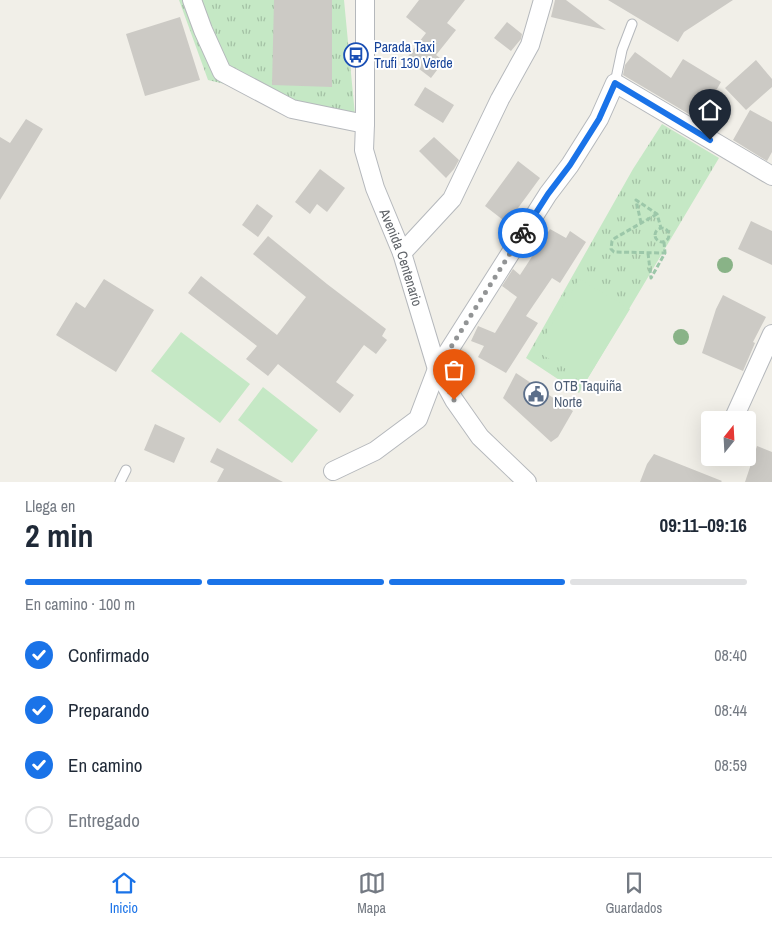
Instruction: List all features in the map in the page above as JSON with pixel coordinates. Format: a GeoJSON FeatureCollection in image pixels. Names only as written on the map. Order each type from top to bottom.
{"type":"FeatureCollection","features":[{"type":"Feature","properties":{"kind":"street"},"geometry":{"type":"LineString","coordinates":[[192,0],[222,72],[292,109],[366,124]]}},
{"type":"Feature","properties":{"kind":"street","name":"Avenida Centenario"},"geometry":{"type":"LineString","coordinates":[[366,0],[366,124],[364,150],[375,188],[402,253],[437,369],[454,400],[480,437],[527,482]]}},
{"type":"Feature","properties":{"kind":"street"},"geometry":{"type":"LineString","coordinates":[[402,253],[452,200],[500,99],[530,45],[543,0]]}},
{"type":"Feature","properties":{"kind":"street"},"geometry":{"type":"LineString","coordinates":[[333,471],[374,451],[418,419],[437,369],[548,194],[570,165],[599,119],[615,83],[772,176]]}},
{"type":"Feature","properties":{"kind":"street"},"geometry":{"type":"LineString","coordinates":[[737,411],[772,334]]}},
{"type":"Feature","properties":{"kind":"lane"},"geometry":{"type":"LineString","coordinates":[[615,83],[622,50],[632,24]]}},
{"type":"Feature","properties":{"kind":"lane"},"geometry":{"type":"LineString","coordinates":[[120,482],[126,470]]}},
{"type":"Feature","properties":{"kind":"path"},"geometry":{"type":"LineString","coordinates":[[641,223],[636,200],[656,214],[661,228]]}},
{"type":"Feature","properties":{"kind":"path"},"geometry":{"type":"LineString","coordinates":[[656,214],[615,238],[612,241],[611,249],[614,252],[665,253]]}},
{"type":"Feature","properties":{"kind":"path"},"geometry":{"type":"LineString","coordinates":[[661,228],[666,229],[670,234],[668,240],[664,242],[658,241],[656,237],[656,231],[661,228]]}},
{"type":"Feature","properties":{"kind":"path"},"geometry":{"type":"LineString","coordinates":[[648,253],[651,278],[665,253],[664,242]]}},
{"type":"Feature","properties":{"kind":"green space"},"geometry":{"type":"Polygon","coordinates":[[[179,0],[344,0],[355,115],[208,80],[179,0]]]}},
{"type":"Feature","properties":{"kind":"green space"},"geometry":{"type":"Polygon","coordinates":[[[662,124],[719,158],[579,393],[526,358],[633,169],[662,124]]]}},
{"type":"Feature","properties":{"kind":"green space"},"geometry":{"type":"Polygon","coordinates":[[[579,279],[630,309],[586,381],[536,351],[579,279]]]}},
{"type":"Feature","properties":{"kind":"green space"},"geometry":{"type":"Polygon","coordinates":[[[181,332],[250,384],[220,423],[151,371],[181,332]]]}},
{"type":"Feature","properties":{"kind":"green space"},"geometry":{"type":"Polygon","coordinates":[[[263,387],[318,430],[292,463],[238,420],[263,387]]]}},
{"type":"Feature","properties":{"kind":"building"},"geometry":{"type":"Polygon","coordinates":[[[274,0],[332,0],[332,87],[272,85],[274,0]]]}},
{"type":"Feature","properties":{"kind":"building"},"geometry":{"type":"Polygon","coordinates":[[[419,0],[465,0],[447,23],[456,30],[436,55],[444,61],[431,78],[406,59],[426,33],[406,17],[419,0]]]}},
{"type":"Feature","properties":{"kind":"building"},"geometry":{"type":"Polygon","coordinates":[[[555,0],[566,0],[606,30],[551,17],[555,0]]]}},
{"type":"Feature","properties":{"kind":"building"},"geometry":{"type":"Polygon","coordinates":[[[608,0],[733,0],[684,32],[678,42],[608,0]]]}},
{"type":"Feature","properties":{"kind":"building"},"geometry":{"type":"Polygon","coordinates":[[[180,17],[200,80],[145,96],[126,34],[180,17]]]}},
{"type":"Feature","properties":{"kind":"building"},"geometry":{"type":"Polygon","coordinates":[[[507,22],[522,34],[521,39],[511,51],[494,38],[507,22]]]}},
{"type":"Feature","properties":{"kind":"building"},"geometry":{"type":"Polygon","coordinates":[[[635,52],[671,78],[683,59],[721,82],[699,120],[623,75],[625,65],[635,52]]]}},
{"type":"Feature","properties":{"kind":"building"},"geometry":{"type":"Polygon","coordinates":[[[756,60],[772,79],[772,87],[746,110],[725,88],[756,60]]]}},
{"type":"Feature","properties":{"kind":"building"},"geometry":{"type":"Polygon","coordinates":[[[425,87],[454,105],[443,123],[414,105],[425,87]]]}},
{"type":"Feature","properties":{"kind":"building"},"geometry":{"type":"Polygon","coordinates":[[[750,110],[772,122],[772,152],[767,161],[733,140],[750,110]]]}},
{"type":"Feature","properties":{"kind":"building"},"geometry":{"type":"Polygon","coordinates":[[[26,119],[43,129],[0,200],[0,137],[10,143],[26,119]]]}},
{"type":"Feature","properties":{"kind":"building"},"geometry":{"type":"Polygon","coordinates":[[[434,137],[459,160],[446,178],[419,151],[434,137]]]}},
{"type":"Feature","properties":{"kind":"building"},"geometry":{"type":"Polygon","coordinates":[[[518,161],[540,178],[507,223],[485,206],[518,161]]]}},
{"type":"Feature","properties":{"kind":"building"},"geometry":{"type":"Polygon","coordinates":[[[320,169],[345,188],[327,212],[317,204],[310,214],[295,202],[320,169]]]}},
{"type":"Feature","properties":{"kind":"building"},"geometry":{"type":"Polygon","coordinates":[[[257,204],[273,216],[258,237],[242,225],[257,204]]]}},
{"type":"Feature","properties":{"kind":"building"},"geometry":{"type":"Polygon","coordinates":[[[751,221],[772,231],[772,265],[738,249],[751,221]]]}},
{"type":"Feature","properties":{"kind":"building"},"geometry":{"type":"Polygon","coordinates":[[[550,229],[566,238],[570,231],[586,242],[560,283],[552,278],[526,316],[538,323],[506,373],[478,357],[484,346],[471,341],[478,326],[495,333],[517,297],[502,286],[513,269],[520,275],[550,229]]]}},
{"type":"Feature","properties":{"kind":"building"},"geometry":{"type":"Polygon","coordinates":[[[268,236],[386,329],[382,336],[387,340],[376,354],[364,345],[336,382],[354,395],[340,413],[278,364],[268,376],[246,359],[257,346],[188,293],[201,276],[277,335],[306,297],[253,254],[268,236]]]}},
{"type":"Feature","properties":{"kind":"building"},"geometry":{"type":"Polygon","coordinates":[[[104,279],[154,310],[116,372],[56,335],[76,302],[85,308],[104,279]]]}},
{"type":"Feature","properties":{"kind":"building"},"geometry":{"type":"Polygon","coordinates":[[[723,295],[766,317],[753,342],[755,343],[743,371],[702,353],[716,309],[723,295]]]}},
{"type":"Feature","properties":{"kind":"building"},"geometry":{"type":"Polygon","coordinates":[[[516,373],[573,411],[558,437],[551,442],[503,398],[516,373]]]}},
{"type":"Feature","properties":{"kind":"building"},"geometry":{"type":"Polygon","coordinates":[[[155,424],[185,438],[174,463],[144,450],[155,424]]]}},
{"type":"Feature","properties":{"kind":"building"},"geometry":{"type":"Polygon","coordinates":[[[757,446],[772,452],[772,482],[745,482],[750,466],[756,466],[757,446]]]}},
{"type":"Feature","properties":{"kind":"building"},"geometry":{"type":"Polygon","coordinates":[[[217,448],[283,482],[217,482],[224,469],[210,462],[217,448]]]}},
{"type":"Feature","properties":{"kind":"building"},"geometry":{"type":"Polygon","coordinates":[[[654,454],[722,481],[640,482],[647,464],[654,454]]]}},
{"type":"Feature","properties":{"kind":"way so far"},"geometry":{"type":"LineString","coordinates":[[454,400],[437,369],[523,233]]}},
{"type":"Feature","properties":{"kind":"place","name":"Parada Taxi Trufi 130 Verde"},"geometry":{"type":"Point","coordinates":[356,55]}},
{"type":"Feature","properties":{"kind":"place","name":"OTB Taquiña Norte"},"geometry":{"type":"Point","coordinates":[536,394]}},
{"type":"Feature","properties":{"kind":"route"},"geometry":{"type":"LineString","coordinates":[[523,233],[599,119],[615,83],[710,140]]}}]}
